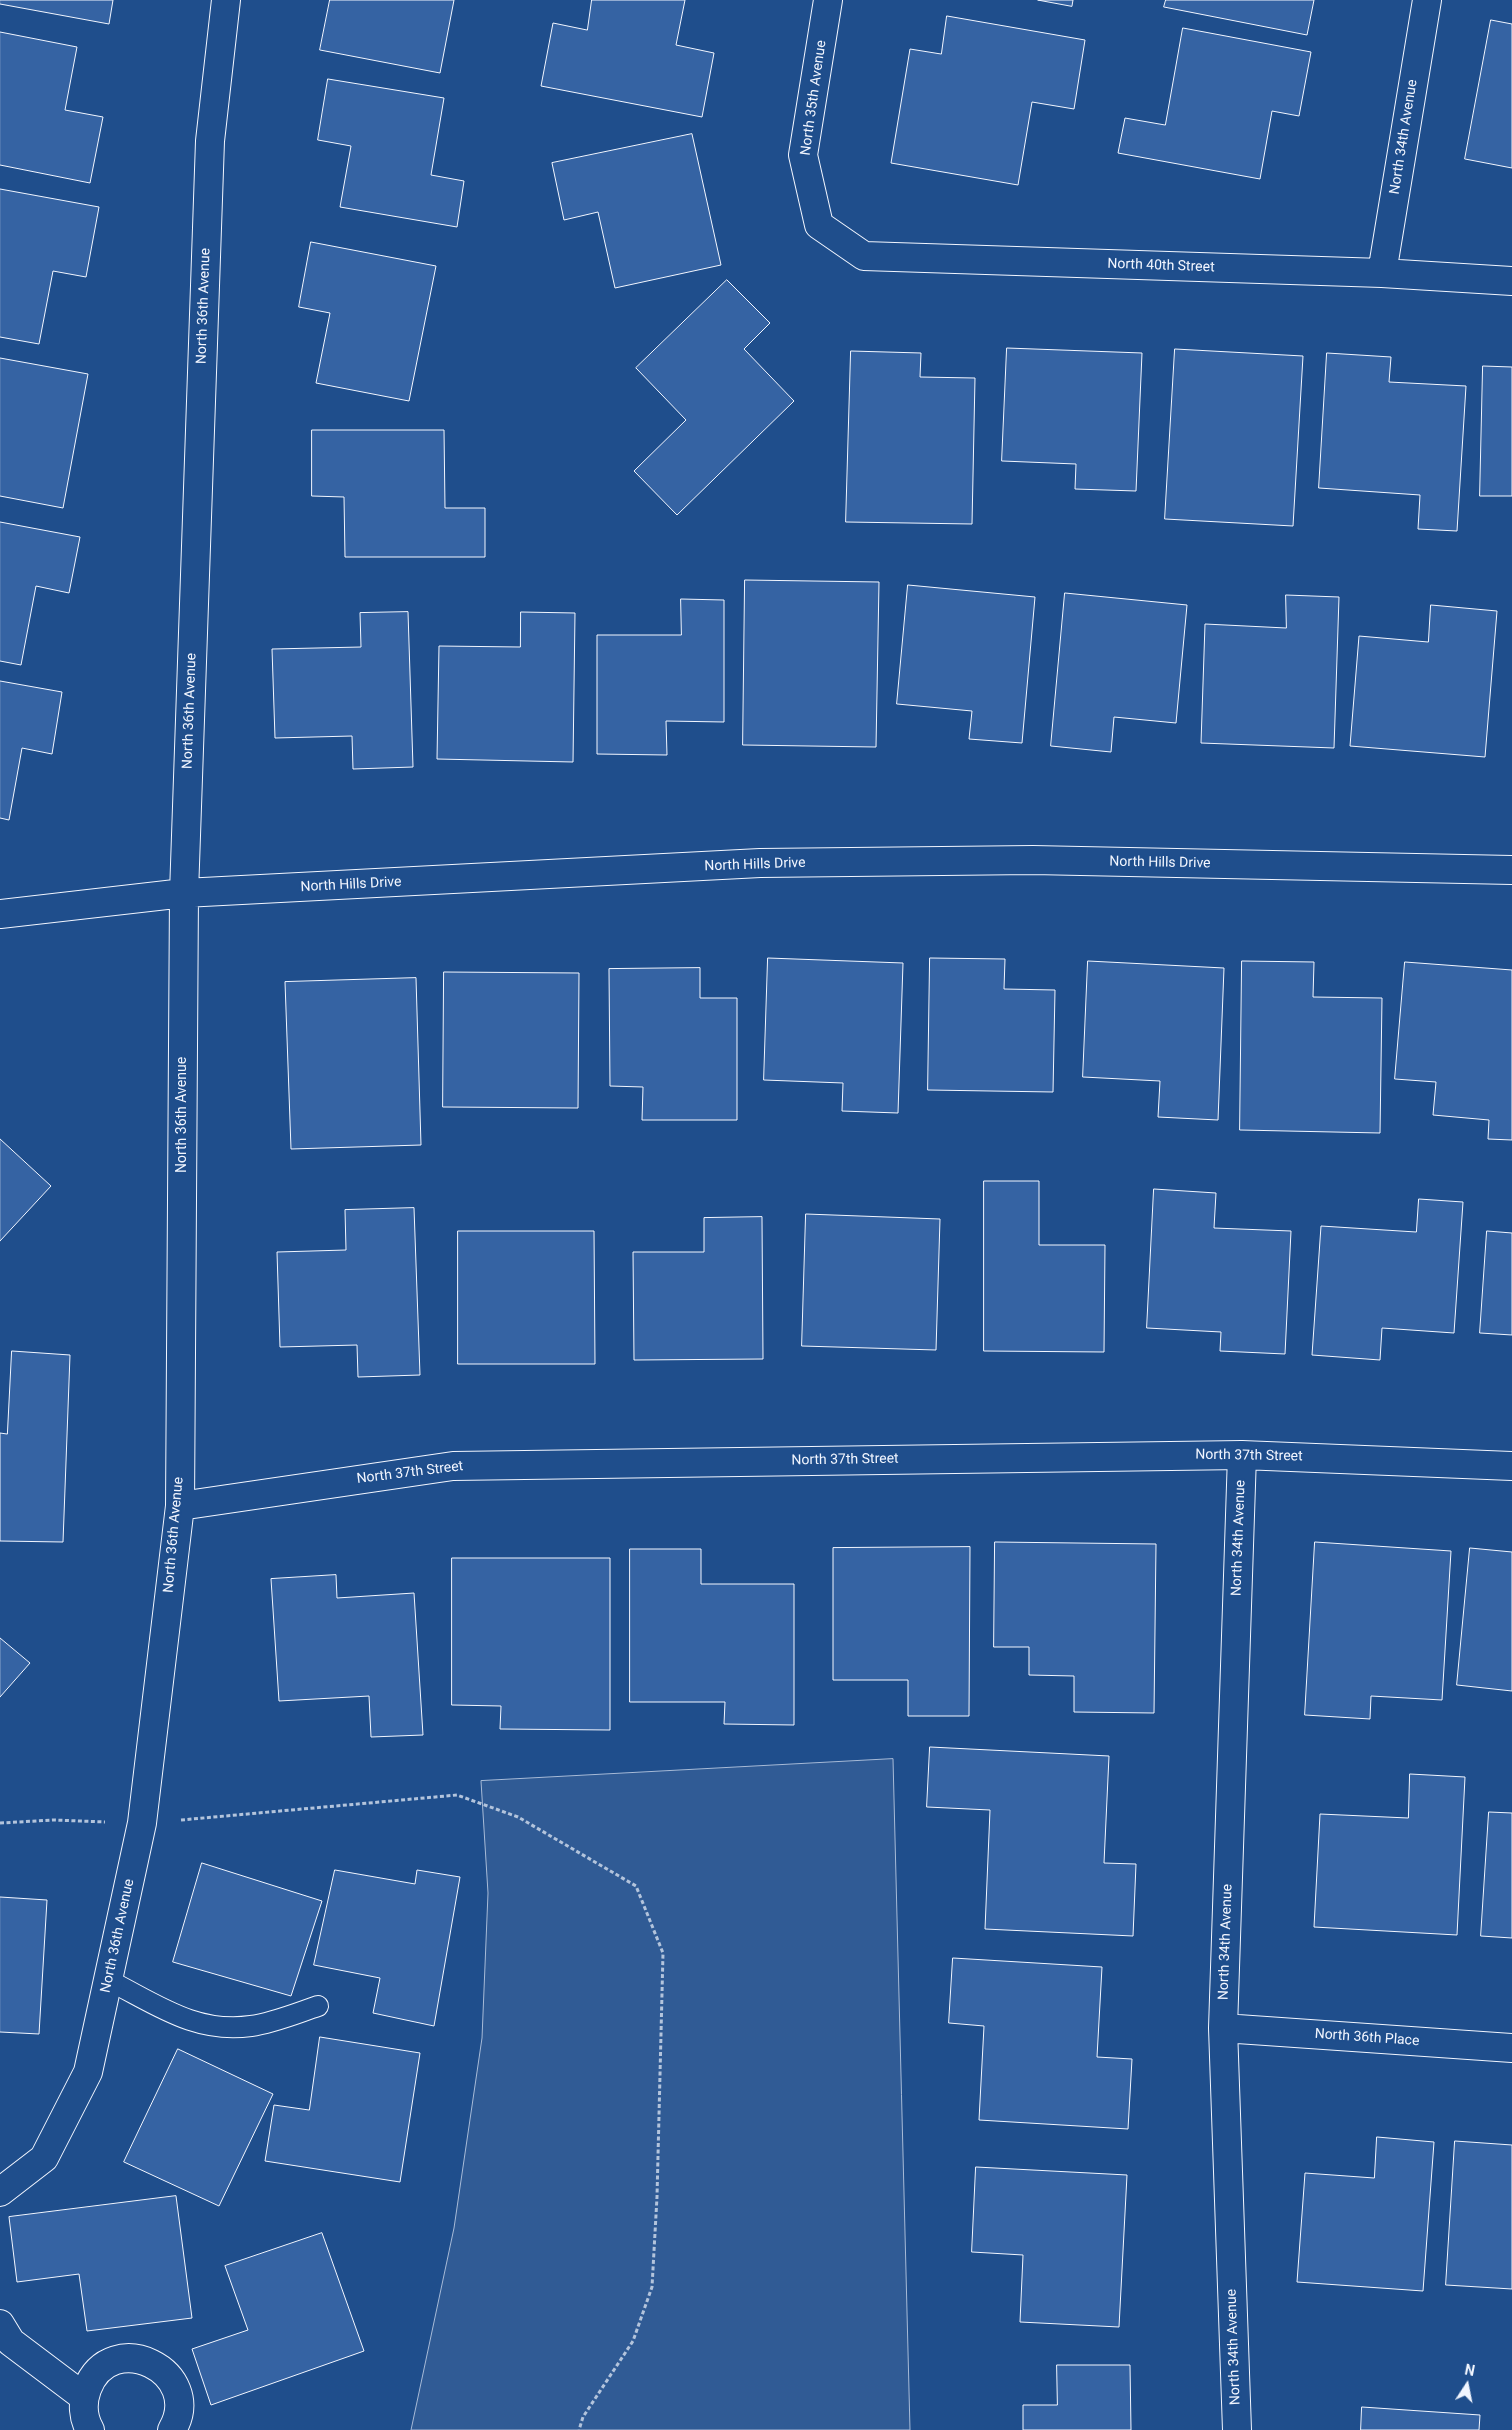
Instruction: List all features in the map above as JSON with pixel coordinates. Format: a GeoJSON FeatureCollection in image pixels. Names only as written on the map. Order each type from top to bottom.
{"type":"FeatureCollection","features":[{"type":"Feature","properties":{"kind":"street","name":"North 36th Avenue"},"geometry":{"type":"LineString","coordinates":[[0,2192],[44,2158],[88,2072],[142,1823],[180,1506],[184,894],[210,141],[226,0]]}},
{"type":"Feature","properties":{"kind":"street","name":"North 35th Avenue"},"geometry":{"type":"LineString","coordinates":[[819,225],[803,156],[828,0]]}},
{"type":"Feature","properties":{"kind":"street","name":"North 34th Avenue"},"geometry":{"type":"LineString","coordinates":[[1382,273],[1427,0]]}},
{"type":"Feature","properties":{"kind":"street","name":"North 40th Street"},"geometry":{"type":"LineString","coordinates":[[819,225],[864,256],[1382,273],[1512,281]]}},
{"type":"Feature","properties":{"kind":"street","name":"North Hills Drive"},"geometry":{"type":"LineString","coordinates":[[0,914],[184,894],[760,863],[1033,860],[1512,870]]}},
{"type":"Feature","properties":{"kind":"street","name":"North 34th Avenue"},"geometry":{"type":"LineString","coordinates":[[1237,2430],[1223,2028],[1242,1454]]}},
{"type":"Feature","properties":{"kind":"street","name":"North 37th Street"},"geometry":{"type":"LineString","coordinates":[[180,1506],[453,1466],[1242,1454],[1512,1466]]}},
{"type":"Feature","properties":{"kind":"street","name":"North 36th Place"},"geometry":{"type":"LineString","coordinates":[[1223,2028],[1512,2048]]}},
{"type":"Feature","properties":{"kind":"street"},"geometry":{"type":"LineString","coordinates":[[0,2324],[11,2342],[84,2397]]}},
{"type":"Feature","properties":{"kind":"street"},"geometry":{"type":"LineString","coordinates":[[90,2430],[83,2413],[84,2397],[89,2382],[99,2369],[112,2361],[144,2359],[159,2367],[170,2378],[177,2392],[179,2408],[176,2423],[172,2430]]}},
{"type":"Feature","properties":{"kind":"lane"},"geometry":{"type":"LineString","coordinates":[[108,1980],[193,2023],[214,2028],[252,2026],[318,2006]]}},
{"type":"Feature","properties":{"kind":"path"},"geometry":{"type":"LineString","coordinates":[[0,1823],[53,1820],[142,1823],[457,1795],[518,1817],[636,1886],[663,1953],[657,2197],[652,2287],[634,2341],[583,2417],[579,2430]]}},
{"type":"Feature","properties":{"kind":"shaded area"},"geometry":{"type":"Polygon","coordinates":[[[893,1759],[910,2430],[411,2430],[454,2228],[482,2038],[488,1893],[481,1781],[893,1759]]]}},
{"type":"Feature","properties":{"kind":"building"},"geometry":{"type":"Polygon","coordinates":[[[0,0],[113,0],[109,24],[0,4],[0,0]]]}},
{"type":"Feature","properties":{"kind":"building"},"geometry":{"type":"Polygon","coordinates":[[[330,0],[454,0],[440,73],[320,50],[330,0]]]}},
{"type":"Feature","properties":{"kind":"building"},"geometry":{"type":"Polygon","coordinates":[[[592,0],[685,0],[676,45],[714,53],[702,117],[541,86],[553,23],[587,30],[592,0]]]}},
{"type":"Feature","properties":{"kind":"building"},"geometry":{"type":"Polygon","coordinates":[[[1038,0],[1073,0],[1072,6],[1038,0]]]}},
{"type":"Feature","properties":{"kind":"building"},"geometry":{"type":"Polygon","coordinates":[[[1166,0],[1314,0],[1307,35],[1164,7],[1166,0]]]}},
{"type":"Feature","properties":{"kind":"building"},"geometry":{"type":"Polygon","coordinates":[[[947,16],[1085,40],[1074,109],[1032,102],[1018,185],[891,163],[910,49],[941,54],[947,16]]]}},
{"type":"Feature","properties":{"kind":"building"},"geometry":{"type":"Polygon","coordinates":[[[1491,20],[1512,24],[1512,168],[1465,159],[1491,20]]]}},
{"type":"Feature","properties":{"kind":"building"},"geometry":{"type":"Polygon","coordinates":[[[1183,28],[1311,52],[1299,116],[1272,111],[1260,179],[1118,153],[1125,118],[1165,125],[1183,28]]]}},
{"type":"Feature","properties":{"kind":"building"},"geometry":{"type":"Polygon","coordinates":[[[0,32],[77,47],[65,110],[103,117],[90,183],[0,165],[0,32]]]}},
{"type":"Feature","properties":{"kind":"building"},"geometry":{"type":"Polygon","coordinates":[[[328,79],[444,98],[431,175],[464,181],[457,227],[340,207],[351,146],[318,140],[328,79]]]}},
{"type":"Feature","properties":{"kind":"building"},"geometry":{"type":"Polygon","coordinates":[[[692,134],[721,265],[615,288],[598,212],[564,220],[552,163],[692,134]]]}},
{"type":"Feature","properties":{"kind":"building"},"geometry":{"type":"Polygon","coordinates":[[[0,189],[99,207],[86,277],[53,271],[39,344],[0,337],[0,189]]]}},
{"type":"Feature","properties":{"kind":"building"},"geometry":{"type":"Polygon","coordinates":[[[311,242],[436,266],[409,401],[316,383],[330,313],[299,307],[311,242]]]}},
{"type":"Feature","properties":{"kind":"building"},"geometry":{"type":"Polygon","coordinates":[[[727,280],[770,323],[744,349],[794,401],[677,515],[634,471],[686,420],[636,368],[727,280]]]}},
{"type":"Feature","properties":{"kind":"building"},"geometry":{"type":"Polygon","coordinates":[[[1007,348],[1142,353],[1136,491],[1075,489],[1076,464],[1002,461],[1007,348]]]}},
{"type":"Feature","properties":{"kind":"building"},"geometry":{"type":"Polygon","coordinates":[[[1175,349],[1303,356],[1293,526],[1165,519],[1175,349]]]}},
{"type":"Feature","properties":{"kind":"building"},"geometry":{"type":"Polygon","coordinates":[[[851,351],[921,353],[920,377],[975,378],[972,524],[846,522],[851,351]]]}},
{"type":"Feature","properties":{"kind":"building"},"geometry":{"type":"Polygon","coordinates":[[[1327,353],[1391,357],[1389,382],[1466,386],[1457,531],[1418,529],[1420,495],[1319,488],[1327,353]]]}},
{"type":"Feature","properties":{"kind":"building"},"geometry":{"type":"Polygon","coordinates":[[[0,358],[88,374],[63,508],[0,496],[0,358]]]}},
{"type":"Feature","properties":{"kind":"building"},"geometry":{"type":"Polygon","coordinates":[[[1483,366],[1512,367],[1512,496],[1480,496],[1483,366]]]}},
{"type":"Feature","properties":{"kind":"building"},"geometry":{"type":"Polygon","coordinates":[[[312,430],[444,430],[445,508],[485,508],[485,557],[345,557],[344,497],[312,496],[312,430]]]}},
{"type":"Feature","properties":{"kind":"building"},"geometry":{"type":"Polygon","coordinates":[[[0,522],[80,537],[69,593],[36,586],[21,665],[0,661],[0,522]]]}},
{"type":"Feature","properties":{"kind":"building"},"geometry":{"type":"Polygon","coordinates":[[[745,580],[879,582],[876,747],[743,745],[745,580]]]}},
{"type":"Feature","properties":{"kind":"building"},"geometry":{"type":"Polygon","coordinates":[[[908,585],[1035,597],[1022,743],[969,739],[972,711],[897,704],[908,585]]]}},
{"type":"Feature","properties":{"kind":"building"},"geometry":{"type":"Polygon","coordinates":[[[1065,593],[1187,605],[1176,723],[1114,717],[1111,752],[1051,746],[1065,593]]]}},
{"type":"Feature","properties":{"kind":"building"},"geometry":{"type":"Polygon","coordinates":[[[1286,595],[1339,597],[1334,748],[1201,743],[1205,624],[1286,628],[1286,595]]]}},
{"type":"Feature","properties":{"kind":"building"},"geometry":{"type":"Polygon","coordinates":[[[681,599],[724,600],[724,722],[666,721],[667,755],[597,754],[597,635],[681,635],[681,599]]]}},
{"type":"Feature","properties":{"kind":"building"},"geometry":{"type":"Polygon","coordinates":[[[1431,605],[1497,611],[1485,757],[1350,746],[1359,636],[1428,642],[1431,605]]]}},
{"type":"Feature","properties":{"kind":"building"},"geometry":{"type":"Polygon","coordinates":[[[408,612],[413,767],[353,769],[352,736],[275,738],[272,649],[361,647],[360,613],[408,612]]]}},
{"type":"Feature","properties":{"kind":"building"},"geometry":{"type":"Polygon","coordinates":[[[521,612],[575,613],[573,762],[437,759],[439,646],[520,647],[521,612]]]}},
{"type":"Feature","properties":{"kind":"building"},"geometry":{"type":"Polygon","coordinates":[[[0,681],[62,692],[52,754],[22,748],[9,820],[0,818],[0,681]]]}},
{"type":"Feature","properties":{"kind":"building"},"geometry":{"type":"Polygon","coordinates":[[[768,958],[903,963],[898,1113],[842,1111],[843,1083],[764,1080],[768,958]]]}},
{"type":"Feature","properties":{"kind":"building"},"geometry":{"type":"Polygon","coordinates":[[[930,958],[1005,959],[1004,989],[1055,990],[1053,1092],[928,1090],[930,958]]]}},
{"type":"Feature","properties":{"kind":"building"},"geometry":{"type":"Polygon","coordinates":[[[1088,961],[1224,968],[1218,1120],[1158,1117],[1160,1081],[1083,1077],[1088,961]]]}},
{"type":"Feature","properties":{"kind":"building"},"geometry":{"type":"Polygon","coordinates":[[[1242,961],[1314,962],[1313,997],[1382,998],[1380,1133],[1240,1130],[1242,961]]]}},
{"type":"Feature","properties":{"kind":"building"},"geometry":{"type":"Polygon","coordinates":[[[1405,962],[1512,970],[1512,1140],[1488,1139],[1489,1120],[1433,1115],[1436,1082],[1395,1079],[1405,962]]]}},
{"type":"Feature","properties":{"kind":"building"},"geometry":{"type":"Polygon","coordinates":[[[700,968],[700,998],[737,998],[737,1120],[642,1120],[643,1087],[610,1086],[609,969],[700,968]]]}},
{"type":"Feature","properties":{"kind":"building"},"geometry":{"type":"Polygon","coordinates":[[[444,972],[579,973],[578,1108],[443,1107],[444,972]]]}},
{"type":"Feature","properties":{"kind":"building"},"geometry":{"type":"Polygon","coordinates":[[[416,978],[421,1145],[291,1149],[285,982],[416,978]]]}},
{"type":"Feature","properties":{"kind":"building"},"geometry":{"type":"Polygon","coordinates":[[[0,1139],[51,1186],[0,1241],[0,1139]]]}},
{"type":"Feature","properties":{"kind":"building"},"geometry":{"type":"Polygon","coordinates":[[[984,1181],[1039,1181],[1039,1245],[1105,1245],[1104,1352],[984,1351],[984,1181]]]}},
{"type":"Feature","properties":{"kind":"building"},"geometry":{"type":"Polygon","coordinates":[[[1154,1189],[1216,1193],[1214,1228],[1291,1231],[1285,1354],[1220,1351],[1221,1332],[1147,1328],[1154,1189]]]}},
{"type":"Feature","properties":{"kind":"building"},"geometry":{"type":"Polygon","coordinates":[[[1419,1199],[1463,1202],[1454,1333],[1382,1328],[1380,1360],[1312,1355],[1321,1226],[1416,1232],[1419,1199]]]}},
{"type":"Feature","properties":{"kind":"building"},"geometry":{"type":"Polygon","coordinates":[[[414,1208],[420,1375],[358,1377],[357,1345],[280,1347],[277,1252],[346,1250],[345,1210],[414,1208]]]}},
{"type":"Feature","properties":{"kind":"building"},"geometry":{"type":"Polygon","coordinates":[[[806,1214],[940,1219],[936,1350],[802,1346],[806,1214]]]}},
{"type":"Feature","properties":{"kind":"building"},"geometry":{"type":"Polygon","coordinates":[[[762,1217],[763,1359],[634,1360],[633,1252],[704,1252],[704,1218],[762,1217]]]}},
{"type":"Feature","properties":{"kind":"building"},"geometry":{"type":"Polygon","coordinates":[[[458,1231],[594,1231],[595,1364],[458,1364],[458,1231]]]}},
{"type":"Feature","properties":{"kind":"building"},"geometry":{"type":"Polygon","coordinates":[[[1487,1231],[1512,1233],[1512,1335],[1480,1333],[1487,1231]]]}},
{"type":"Feature","properties":{"kind":"building"},"geometry":{"type":"Polygon","coordinates":[[[12,1351],[70,1355],[63,1542],[0,1541],[0,1433],[7,1434],[12,1351]]]}},
{"type":"Feature","properties":{"kind":"building"},"geometry":{"type":"Polygon","coordinates":[[[995,1542],[1156,1544],[1154,1713],[1074,1712],[1074,1676],[1029,1675],[1029,1647],[994,1647],[995,1542]]]}},
{"type":"Feature","properties":{"kind":"building"},"geometry":{"type":"Polygon","coordinates":[[[1315,1542],[1451,1551],[1442,1700],[1371,1696],[1370,1719],[1305,1715],[1315,1542]]]}},
{"type":"Feature","properties":{"kind":"building"},"geometry":{"type":"Polygon","coordinates":[[[970,1547],[969,1716],[908,1716],[908,1680],[833,1680],[833,1548],[970,1547]]]}},
{"type":"Feature","properties":{"kind":"building"},"geometry":{"type":"Polygon","coordinates":[[[1470,1548],[1512,1552],[1512,1691],[1457,1685],[1470,1548]]]}},
{"type":"Feature","properties":{"kind":"building"},"geometry":{"type":"Polygon","coordinates":[[[630,1549],[701,1549],[701,1584],[794,1584],[794,1725],[724,1724],[725,1702],[630,1702],[630,1549]]]}},
{"type":"Feature","properties":{"kind":"building"},"geometry":{"type":"Polygon","coordinates":[[[452,1558],[610,1558],[610,1730],[500,1729],[501,1706],[452,1705],[452,1558]]]}},
{"type":"Feature","properties":{"kind":"building"},"geometry":{"type":"Polygon","coordinates":[[[336,1575],[337,1598],[414,1593],[423,1735],[371,1737],[369,1696],[279,1701],[271,1579],[336,1575]]]}},
{"type":"Feature","properties":{"kind":"building"},"geometry":{"type":"Polygon","coordinates":[[[0,1638],[30,1663],[0,1697],[0,1638]]]}},
{"type":"Feature","properties":{"kind":"building"},"geometry":{"type":"Polygon","coordinates":[[[930,1747],[1109,1756],[1104,1863],[1136,1864],[1133,1936],[985,1929],[990,1810],[927,1807],[930,1747]]]}},
{"type":"Feature","properties":{"kind":"building"},"geometry":{"type":"Polygon","coordinates":[[[1410,1774],[1465,1777],[1457,1935],[1314,1927],[1320,1814],[1408,1818],[1410,1774]]]}},
{"type":"Feature","properties":{"kind":"building"},"geometry":{"type":"Polygon","coordinates":[[[1489,1812],[1512,1813],[1512,1938],[1481,1936],[1489,1812]]]}},
{"type":"Feature","properties":{"kind":"building"},"geometry":{"type":"Polygon","coordinates":[[[202,1863],[322,1901],[291,1996],[173,1962],[202,1863]]]}},
{"type":"Feature","properties":{"kind":"building"},"geometry":{"type":"Polygon","coordinates":[[[335,1870],[415,1884],[417,1870],[460,1877],[434,2026],[373,2013],[380,1978],[314,1965],[335,1870]]]}},
{"type":"Feature","properties":{"kind":"building"},"geometry":{"type":"Polygon","coordinates":[[[0,1897],[47,1900],[39,2034],[0,2032],[0,1897]]]}},
{"type":"Feature","properties":{"kind":"building"},"geometry":{"type":"Polygon","coordinates":[[[953,1958],[1102,1967],[1097,2057],[1132,2059],[1128,2129],[979,2120],[984,2026],[949,2023],[953,1958]]]}},
{"type":"Feature","properties":{"kind":"building"},"geometry":{"type":"Polygon","coordinates":[[[320,2037],[420,2053],[400,2182],[265,2161],[274,2105],[309,2110],[320,2037]]]}},
{"type":"Feature","properties":{"kind":"building"},"geometry":{"type":"Polygon","coordinates":[[[178,2049],[273,2094],[219,2206],[124,2162],[178,2049]]]}},
{"type":"Feature","properties":{"kind":"building"},"geometry":{"type":"Polygon","coordinates":[[[1377,2137],[1434,2142],[1423,2291],[1297,2282],[1305,2173],[1374,2178],[1377,2137]]]}},
{"type":"Feature","properties":{"kind":"building"},"geometry":{"type":"Polygon","coordinates":[[[1455,2141],[1512,2145],[1512,2289],[1446,2285],[1455,2141]]]}},
{"type":"Feature","properties":{"kind":"building"},"geometry":{"type":"Polygon","coordinates":[[[976,2167],[1127,2175],[1119,2327],[1020,2322],[1023,2255],[972,2252],[976,2167]]]}},
{"type":"Feature","properties":{"kind":"building"},"geometry":{"type":"Polygon","coordinates":[[[176,2196],[192,2318],[87,2331],[79,2274],[17,2282],[9,2217],[176,2196]]]}},
{"type":"Feature","properties":{"kind":"building"},"geometry":{"type":"Polygon","coordinates":[[[322,2233],[364,2351],[211,2405],[192,2349],[248,2330],[225,2266],[322,2233]]]}},
{"type":"Feature","properties":{"kind":"building"},"geometry":{"type":"Polygon","coordinates":[[[1057,2365],[1130,2365],[1131,2430],[1023,2430],[1023,2405],[1057,2405],[1057,2365]]]}},
{"type":"Feature","properties":{"kind":"building"},"geometry":{"type":"Polygon","coordinates":[[[1362,2407],[1480,2415],[1479,2430],[1361,2430],[1362,2407]]]}}]}
